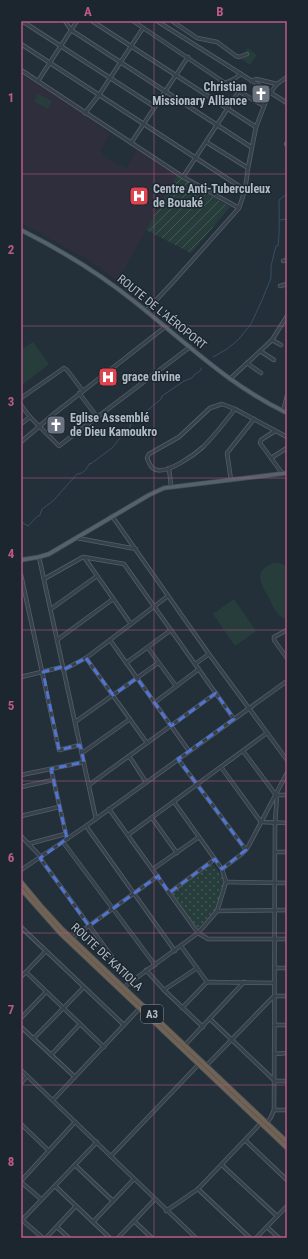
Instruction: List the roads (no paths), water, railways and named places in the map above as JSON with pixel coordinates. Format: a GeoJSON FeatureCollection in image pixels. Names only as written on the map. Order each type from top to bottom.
{"type":"FeatureCollection","features":[{"type":"Feature","properties":{"kind":"highway","name":"ROUTE DE KATIOLA"},"geometry":{"type":"LineString","coordinates":[[21,882],[41,906],[72,938],[286,1141]]}},
{"type":"Feature","properties":{"kind":"highway","name":"ROUTE DE KATIOLA"},"geometry":{"type":"LineString","coordinates":[[21,889],[50,923],[287,1148]]}},
{"type":"Feature","properties":{"kind":"main road","name":"ROUTE DE L'AÉROPORT"},"geometry":{"type":"LineString","coordinates":[[21,230],[47,243],[82,264],[146,311],[230,379],[266,402],[285,412]]}},
{"type":"Feature","properties":{"kind":"main road"},"geometry":{"type":"LineString","coordinates":[[21,560],[39,557],[53,552],[149,495],[171,486],[287,473]]}},
{"type":"Feature","properties":{"kind":"street"},"geometry":{"type":"LineString","coordinates":[[22,21],[154,107]]}},
{"type":"Feature","properties":{"kind":"street"},"geometry":{"type":"LineString","coordinates":[[65,21],[71,30],[251,147]]}},
{"type":"Feature","properties":{"kind":"street"},"geometry":{"type":"LineString","coordinates":[[38,81],[77,21]]}},
{"type":"Feature","properties":{"kind":"street"},"geometry":{"type":"LineString","coordinates":[[92,21],[256,127]]}},
{"type":"Feature","properties":{"kind":"street"},"geometry":{"type":"LineString","coordinates":[[133,21],[188,57],[224,83],[264,106]]}},
{"type":"Feature","properties":{"kind":"street"},"geometry":{"type":"LineString","coordinates":[[157,21],[287,103]]}},
{"type":"Feature","properties":{"kind":"street"},"geometry":{"type":"LineString","coordinates":[[172,21],[197,38],[217,42],[236,56],[239,57],[247,54]]}},
{"type":"Feature","properties":{"kind":"street"},"geometry":{"type":"LineString","coordinates":[[85,113],[100,95],[144,28]]}},
{"type":"Feature","properties":{"kind":"street"},"geometry":{"type":"LineString","coordinates":[[21,44],[245,190]]}},
{"type":"Feature","properties":{"kind":"street"},"geometry":{"type":"LineString","coordinates":[[131,143],[188,57]]}},
{"type":"Feature","properties":{"kind":"street"},"geometry":{"type":"LineString","coordinates":[[21,70],[182,177],[239,208]]}},
{"type":"Feature","properties":{"kind":"street"},"geometry":{"type":"LineString","coordinates":[[224,83],[241,74]]}},
{"type":"Feature","properties":{"kind":"street"},"geometry":{"type":"LineString","coordinates":[[146,311],[239,208],[245,190],[251,147],[256,127],[270,93],[277,84],[287,77]]}},
{"type":"Feature","properties":{"kind":"street"},"geometry":{"type":"LineString","coordinates":[[251,81],[256,79],[277,84]]}},
{"type":"Feature","properties":{"kind":"street"},"geometry":{"type":"LineString","coordinates":[[182,177],[217,126],[238,91]]}},
{"type":"Feature","properties":{"kind":"street"},"geometry":{"type":"LineString","coordinates":[[206,142],[248,168]]}},
{"type":"Feature","properties":{"kind":"street"},"geometry":{"type":"LineString","coordinates":[[283,261],[287,260]]}},
{"type":"Feature","properties":{"kind":"street"},"geometry":{"type":"LineString","coordinates":[[280,286],[287,284]]}},
{"type":"Feature","properties":{"kind":"street"},"geometry":{"type":"LineString","coordinates":[[230,379],[272,340],[287,316]]}},
{"type":"Feature","properties":{"kind":"street"},"geometry":{"type":"LineString","coordinates":[[21,442],[79,393],[165,327]]}},
{"type":"Feature","properties":{"kind":"street"},"geometry":{"type":"LineString","coordinates":[[272,340],[281,345]]}},
{"type":"Feature","properties":{"kind":"street"},"geometry":{"type":"LineString","coordinates":[[21,405],[30,417],[59,446],[190,347]]}},
{"type":"Feature","properties":{"kind":"street"},"geometry":{"type":"LineString","coordinates":[[260,351],[274,360]]}},
{"type":"Feature","properties":{"kind":"street"},"geometry":{"type":"LineString","coordinates":[[247,363],[261,373]]}},
{"type":"Feature","properties":{"kind":"street"},"geometry":{"type":"LineString","coordinates":[[21,398],[64,368],[83,391]]}},
{"type":"Feature","properties":{"kind":"street"},"geometry":{"type":"LineString","coordinates":[[79,393],[98,418]]}},
{"type":"Feature","properties":{"kind":"street"},"geometry":{"type":"LineString","coordinates":[[285,412],[287,396]]}},
{"type":"Feature","properties":{"kind":"street"},"geometry":{"type":"LineString","coordinates":[[235,409],[202,448],[190,457],[169,468],[157,470],[153,468],[147,458],[149,454],[179,437],[206,411],[214,406],[226,405],[235,409],[287,437]]}},
{"type":"Feature","properties":{"kind":"street"},"geometry":{"type":"LineString","coordinates":[[21,424],[30,417]]}},
{"type":"Feature","properties":{"kind":"street"},"geometry":{"type":"LineString","coordinates":[[230,480],[227,453],[254,419]]}},
{"type":"Feature","properties":{"kind":"street"},"geometry":{"type":"LineString","coordinates":[[275,430],[260,442],[282,473]]}},
{"type":"Feature","properties":{"kind":"street"},"geometry":{"type":"LineString","coordinates":[[271,458],[287,448]]}},
{"type":"Feature","properties":{"kind":"street"},"geometry":{"type":"LineString","coordinates":[[169,468],[171,486]]}},
{"type":"Feature","properties":{"kind":"street"},"geometry":{"type":"LineString","coordinates":[[112,516],[209,654],[287,760]]}},
{"type":"Feature","properties":{"kind":"street"},"geometry":{"type":"LineString","coordinates":[[77,538],[136,549]]}},
{"type":"Feature","properties":{"kind":"street"},"geometry":{"type":"LineString","coordinates":[[39,557],[96,818]]}},
{"type":"Feature","properties":{"kind":"street"},"geometry":{"type":"LineString","coordinates":[[44,579],[84,557],[124,564],[234,719]]}},
{"type":"Feature","properties":{"kind":"street"},"geometry":{"type":"LineString","coordinates":[[84,557],[131,624]]}},
{"type":"Feature","properties":{"kind":"street"},"geometry":{"type":"LineString","coordinates":[[21,575],[59,750],[80,745]]}},
{"type":"Feature","properties":{"kind":"street"},"geometry":{"type":"LineString","coordinates":[[51,608],[97,576]]}},
{"type":"Feature","properties":{"kind":"street"},"geometry":{"type":"LineString","coordinates":[[21,677],[63,669],[86,658],[168,596]]}},
{"type":"Feature","properties":{"kind":"street"},"geometry":{"type":"LineString","coordinates":[[58,640],[113,599]]}},
{"type":"Feature","properties":{"kind":"street"},"geometry":{"type":"LineString","coordinates":[[126,663],[171,630]]}},
{"type":"Feature","properties":{"kind":"street"},"geometry":{"type":"LineString","coordinates":[[287,630],[276,635],[274,639],[287,658]]}},
{"type":"Feature","properties":{"kind":"street"},"geometry":{"type":"LineString","coordinates":[[110,640],[189,751]]}},
{"type":"Feature","properties":{"kind":"street"},"geometry":{"type":"LineString","coordinates":[[148,648],[176,686]]}},
{"type":"Feature","properties":{"kind":"street"},"geometry":{"type":"LineString","coordinates":[[195,664],[209,654]]}},
{"type":"Feature","properties":{"kind":"street"},"geometry":{"type":"LineString","coordinates":[[86,658],[147,743]]}},
{"type":"Feature","properties":{"kind":"street"},"geometry":{"type":"LineString","coordinates":[[76,722],[158,663]]}},
{"type":"Feature","properties":{"kind":"street"},"geometry":{"type":"LineString","coordinates":[[154,702],[199,669]]}},
{"type":"Feature","properties":{"kind":"street"},"geometry":{"type":"LineString","coordinates":[[21,870],[86,826],[287,681]]}},
{"type":"Feature","properties":{"kind":"street"},"geometry":{"type":"LineString","coordinates":[[89,785],[216,692]]}},
{"type":"Feature","properties":{"kind":"street"},"geometry":{"type":"LineString","coordinates":[[82,753],[130,719]]}},
{"type":"Feature","properties":{"kind":"street"},"geometry":{"type":"LineString","coordinates":[[128,835],[267,733]]}},
{"type":"Feature","properties":{"kind":"street"},"geometry":{"type":"LineString","coordinates":[[243,751],[277,795],[274,968],[275,1081],[274,1110],[267,1123]]}},
{"type":"Feature","properties":{"kind":"street"},"geometry":{"type":"LineString","coordinates":[[129,756],[146,782]]}},
{"type":"Feature","properties":{"kind":"street"},"geometry":{"type":"LineString","coordinates":[[178,759],[246,850]]}},
{"type":"Feature","properties":{"kind":"street"},"geometry":{"type":"LineString","coordinates":[[21,775],[84,762]]}},
{"type":"Feature","properties":{"kind":"street"},"geometry":{"type":"LineString","coordinates":[[221,767],[261,822]]}},
{"type":"Feature","properties":{"kind":"street"},"geometry":{"type":"LineString","coordinates":[[51,768],[67,839]]}},
{"type":"Feature","properties":{"kind":"street"},"geometry":{"type":"LineString","coordinates":[[222,869],[246,850],[277,795],[287,773]]}},
{"type":"Feature","properties":{"kind":"street"},"geometry":{"type":"LineString","coordinates":[[21,786],[53,780]]}},
{"type":"Feature","properties":{"kind":"street"},"geometry":{"type":"LineString","coordinates":[[277,795],[287,796]]}},
{"type":"Feature","properties":{"kind":"street"},"geometry":{"type":"LineString","coordinates":[[124,987],[198,933],[217,911],[226,882],[222,869],[174,802]]}},
{"type":"Feature","properties":{"kind":"street"},"geometry":{"type":"LineString","coordinates":[[21,816],[60,807]]}},
{"type":"Feature","properties":{"kind":"street"},"geometry":{"type":"LineString","coordinates":[[109,809],[198,933],[208,939],[287,939]]}},
{"type":"Feature","properties":{"kind":"street"},"geometry":{"type":"LineString","coordinates":[[152,818],[177,853]]}},
{"type":"Feature","properties":{"kind":"street"},"geometry":{"type":"LineString","coordinates":[[261,822],[287,823]]}},
{"type":"Feature","properties":{"kind":"street"},"geometry":{"type":"LineString","coordinates":[[86,826],[175,951]]}},
{"type":"Feature","properties":{"kind":"street"},"geometry":{"type":"LineString","coordinates":[[28,844],[65,834]]}},
{"type":"Feature","properties":{"kind":"street"},"geometry":{"type":"LineString","coordinates":[[21,836],[40,857],[88,926],[131,982]]}},
{"type":"Feature","properties":{"kind":"street"},"geometry":{"type":"LineString","coordinates":[[153,869],[199,837]]}},
{"type":"Feature","properties":{"kind":"street"},"geometry":{"type":"LineString","coordinates":[[63,842],[155,965]]}},
{"type":"Feature","properties":{"kind":"street"},"geometry":{"type":"LineString","coordinates":[[275,852],[287,852]]}},
{"type":"Feature","properties":{"kind":"street"},"geometry":{"type":"LineString","coordinates":[[169,893],[215,859]]}},
{"type":"Feature","properties":{"kind":"street"},"geometry":{"type":"LineString","coordinates":[[72,938],[158,876]]}},
{"type":"Feature","properties":{"kind":"street"},"geometry":{"type":"LineString","coordinates":[[226,882],[287,883]]}},
{"type":"Feature","properties":{"kind":"street"},"geometry":{"type":"LineString","coordinates":[[217,911],[287,910]]}},
{"type":"Feature","properties":{"kind":"street"},"geometry":{"type":"LineString","coordinates":[[21,927],[124,1025]]}},
{"type":"Feature","properties":{"kind":"street"},"geometry":{"type":"LineString","coordinates":[[21,935],[25,931]]}},
{"type":"Feature","properties":{"kind":"street"},"geometry":{"type":"LineString","coordinates":[[181,946],[207,982]]}},
{"type":"Feature","properties":{"kind":"street"},"geometry":{"type":"LineString","coordinates":[[21,977],[46,951]]}},
{"type":"Feature","properties":{"kind":"street"},"geometry":{"type":"LineString","coordinates":[[164,990],[197,968]]}},
{"type":"Feature","properties":{"kind":"street"},"geometry":{"type":"LineString","coordinates":[[274,968],[287,968]]}},
{"type":"Feature","properties":{"kind":"street"},"geometry":{"type":"LineString","coordinates":[[146,970],[164,990],[203,1027]]}},
{"type":"Feature","properties":{"kind":"street"},"geometry":{"type":"LineString","coordinates":[[26,972],[104,1047]]}},
{"type":"Feature","properties":{"kind":"street"},"geometry":{"type":"LineString","coordinates":[[182,1008],[207,982],[274,983]]}},
{"type":"Feature","properties":{"kind":"street"},"geometry":{"type":"LineString","coordinates":[[185,1045],[244,982]]}},
{"type":"Feature","properties":{"kind":"street"},"geometry":{"type":"LineString","coordinates":[[34,1038],[84,987]]}},
{"type":"Feature","properties":{"kind":"street"},"geometry":{"type":"LineString","coordinates":[[21,1018],[46,992]]}},
{"type":"Feature","properties":{"kind":"street"},"geometry":{"type":"LineString","coordinates":[[206,1066],[274,996],[287,996]]}},
{"type":"Feature","properties":{"kind":"street"},"geometry":{"type":"LineString","coordinates":[[52,1100],[140,1008]]}},
{"type":"Feature","properties":{"kind":"street"},"geometry":{"type":"LineString","coordinates":[[210,1020],[275,1081],[287,1081]]}},
{"type":"Feature","properties":{"kind":"street"},"geometry":{"type":"LineString","coordinates":[[51,1055],[80,1024]]}},
{"type":"Feature","properties":{"kind":"street"},"geometry":{"type":"LineString","coordinates":[[274,1025],[287,1025]]}},
{"type":"Feature","properties":{"kind":"street"},"geometry":{"type":"LineString","coordinates":[[21,1026],[75,1077]]}},
{"type":"Feature","properties":{"kind":"street"},"geometry":{"type":"LineString","coordinates":[[274,1054],[287,1054]]}},
{"type":"Feature","properties":{"kind":"street"},"geometry":{"type":"LineString","coordinates":[[111,1156],[199,1064]]}},
{"type":"Feature","properties":{"kind":"street"},"geometry":{"type":"LineString","coordinates":[[21,1070],[97,1142],[154,1200],[196,1238]]}},
{"type":"Feature","properties":{"kind":"street"},"geometry":{"type":"LineString","coordinates":[[21,1083],[27,1076]]}},
{"type":"Feature","properties":{"kind":"street"},"geometry":{"type":"LineString","coordinates":[[274,1110],[287,1110]]}},
{"type":"Feature","properties":{"kind":"street"},"geometry":{"type":"LineString","coordinates":[[41,1199],[21,1181],[75,1122]]}},
{"type":"Feature","properties":{"kind":"street"},"geometry":{"type":"LineString","coordinates":[[166,1211],[198,1189],[262,1123]]}},
{"type":"Feature","properties":{"kind":"street"},"geometry":{"type":"LineString","coordinates":[[21,1124],[48,1150]]}},
{"type":"Feature","properties":{"kind":"street"},"geometry":{"type":"LineString","coordinates":[[246,1141],[287,1180]]}},
{"type":"Feature","properties":{"kind":"street"},"geometry":{"type":"LineString","coordinates":[[76,1206],[45,1238],[22,1220],[97,1142]]}},
{"type":"Feature","properties":{"kind":"street"},"geometry":{"type":"LineString","coordinates":[[75,1165],[113,1201]]}},
{"type":"Feature","properties":{"kind":"street"},"geometry":{"type":"LineString","coordinates":[[222,1165],[277,1216]]}},
{"type":"Feature","properties":{"kind":"street"},"geometry":{"type":"LineString","coordinates":[[93,1222],[134,1179]]}},
{"type":"Feature","properties":{"kind":"street"},"geometry":{"type":"LineString","coordinates":[[55,1186],[110,1238]]}},
{"type":"Feature","properties":{"kind":"street"},"geometry":{"type":"LineString","coordinates":[[198,1189],[250,1238]]}},
{"type":"Feature","properties":{"kind":"street"},"geometry":{"type":"LineString","coordinates":[[118,1238],[154,1200]]}},
{"type":"Feature","properties":{"kind":"street"},"geometry":{"type":"LineString","coordinates":[[256,1238],[287,1206]]}},
{"type":"Feature","properties":{"kind":"street"},"geometry":{"type":"LineString","coordinates":[[134,1221],[152,1238]]}},
{"type":"Feature","properties":{"kind":"street"},"geometry":{"type":"LineString","coordinates":[[57,1226],[69,1238]]}},
{"type":"Feature","properties":{"kind":"street"},"geometry":{"type":"LineString","coordinates":[[267,1227],[278,1238]]}},
{"type":"Feature","properties":{"kind":"waterway"},"geometry":{"type":"LineString","coordinates":[[213,357],[227,349],[238,340],[251,324],[262,300],[271,278],[271,266],[276,246],[278,246],[279,200],[287,194]]}},
{"type":"Feature","properties":{"kind":"waterway"},"geometry":{"type":"LineString","coordinates":[[280,220],[287,219]]}},
{"type":"Feature","properties":{"kind":"waterway"},"geometry":{"type":"LineString","coordinates":[[21,524],[23,523],[28,526],[36,517],[40,515],[42,509],[53,501],[77,474],[83,472],[89,464],[113,447],[120,438],[130,430],[130,425],[161,399],[162,396],[184,381],[192,378],[201,370],[201,368]]}},
{"type":"Feature","properties":{"kind":"waterway"},"geometry":{"type":"LineString","coordinates":[[21,930],[42,950]]}},
{"type":"Feature","properties":{"kind":"place","name":"Christian Missionary Alliance"},"geometry":{"type":"Point","coordinates":[261,94]}},
{"type":"Feature","properties":{"kind":"place","name":"Centre Anti-Tuberculeux de Bouaké"},"geometry":{"type":"Point","coordinates":[139,196]}},
{"type":"Feature","properties":{"kind":"place","name":"grace divine"},"geometry":{"type":"Point","coordinates":[108,377]}},
{"type":"Feature","properties":{"kind":"place","name":"Eglise Assemblé de Dieu Kamoukro"},"geometry":{"type":"Point","coordinates":[56,425]}}]}
